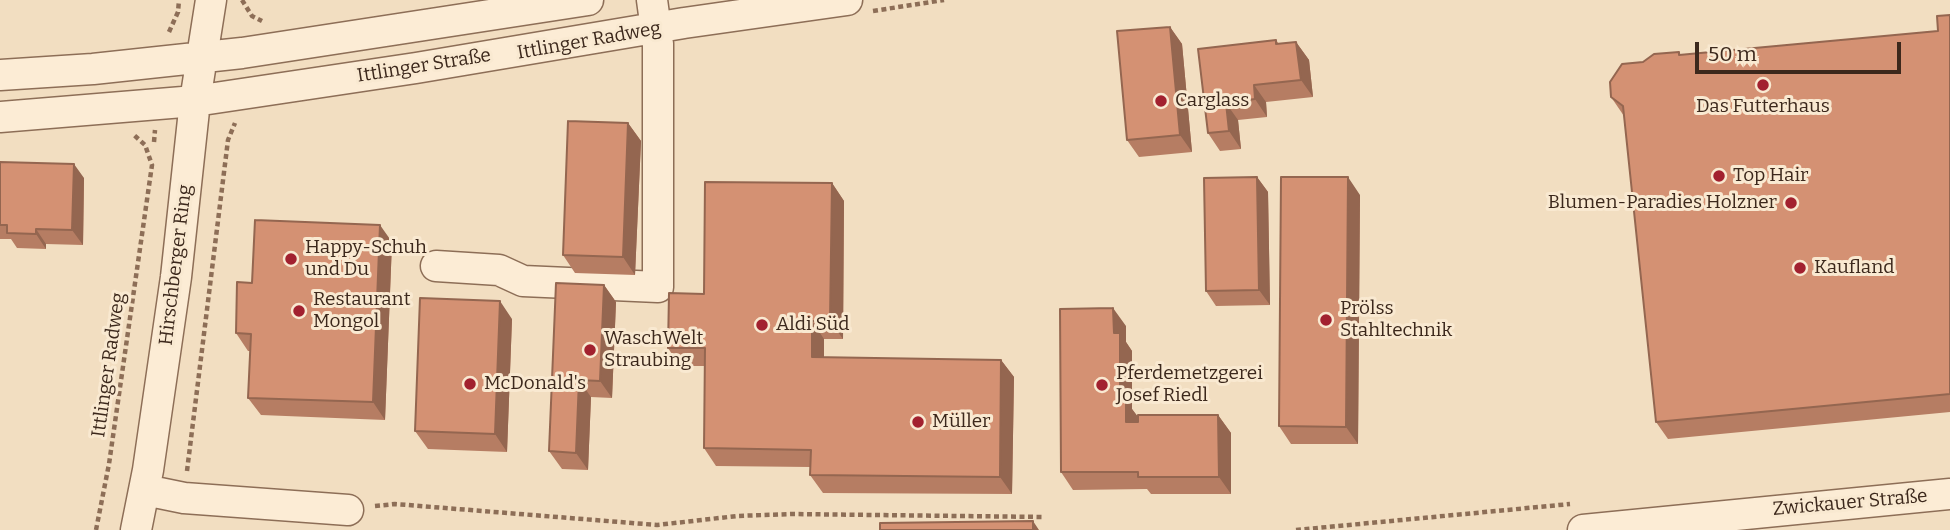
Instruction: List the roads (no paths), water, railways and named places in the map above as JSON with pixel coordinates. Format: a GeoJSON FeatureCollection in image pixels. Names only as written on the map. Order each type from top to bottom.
{"type":"FeatureCollection","features":[{"type":"Feature","properties":{"kind":"street","name":"Hirschberger Ring"},"geometry":{"type":"LineString","coordinates":[[136,530],[145,490],[176,277],[195,102],[211,0]]}},
{"type":"Feature","properties":{"kind":"street","name":"Ittlinger Straße"},"geometry":{"type":"LineString","coordinates":[[0,75],[93,69],[242,53],[588,0]]}},
{"type":"Feature","properties":{"kind":"street","name":"Ittlinger Straße"},"geometry":{"type":"LineString","coordinates":[[0,117],[195,102],[239,93],[416,68],[654,14],[858,6]]}},
{"type":"Feature","properties":{"kind":"street"},"geometry":{"type":"LineString","coordinates":[[436,266],[499,270],[523,281],[658,287],[658,74],[654,14]]}},
{"type":"Feature","properties":{"kind":"street"},"geometry":{"type":"LineString","coordinates":[[145,490],[184,498],[348,510]]}},
{"type":"Feature","properties":{"kind":"street","name":"Zwickauer Straße"},"geometry":{"type":"LineString","coordinates":[[1583,530],[1950,494]]}},
{"type":"Feature","properties":{"kind":"place","name":"Das Futterhaus"},"geometry":{"type":"Point","coordinates":[1763,85]}},
{"type":"Feature","properties":{"kind":"place","name":"Carglass"},"geometry":{"type":"Point","coordinates":[1161,101]}},
{"type":"Feature","properties":{"kind":"place","name":"Top Hair"},"geometry":{"type":"Point","coordinates":[1719,176]}},
{"type":"Feature","properties":{"kind":"place","name":"Blumen-Paradies Holzner"},"geometry":{"type":"Point","coordinates":[1791,203]}},
{"type":"Feature","properties":{"kind":"place","name":"Happy-Schuh und Du"},"geometry":{"type":"Point","coordinates":[291,259]}},
{"type":"Feature","properties":{"kind":"place","name":"Kaufland"},"geometry":{"type":"Point","coordinates":[1800,268]}},
{"type":"Feature","properties":{"kind":"place","name":"Restaurant Mongol"},"geometry":{"type":"Point","coordinates":[299,311]}},
{"type":"Feature","properties":{"kind":"place","name":"Prölss Stahltechnik"},"geometry":{"type":"Point","coordinates":[1326,320]}},
{"type":"Feature","properties":{"kind":"place","name":"Aldi Süd"},"geometry":{"type":"Point","coordinates":[762,325]}},
{"type":"Feature","properties":{"kind":"place","name":"WaschWelt Straubing"},"geometry":{"type":"Point","coordinates":[590,350]}},
{"type":"Feature","properties":{"kind":"place","name":"McDonald's"},"geometry":{"type":"Point","coordinates":[470,384]}},
{"type":"Feature","properties":{"kind":"place","name":"Pferdemetzgerei Josef Riedl"},"geometry":{"type":"Point","coordinates":[1102,385]}},
{"type":"Feature","properties":{"kind":"place","name":"Müller"},"geometry":{"type":"Point","coordinates":[918,422]}}]}
